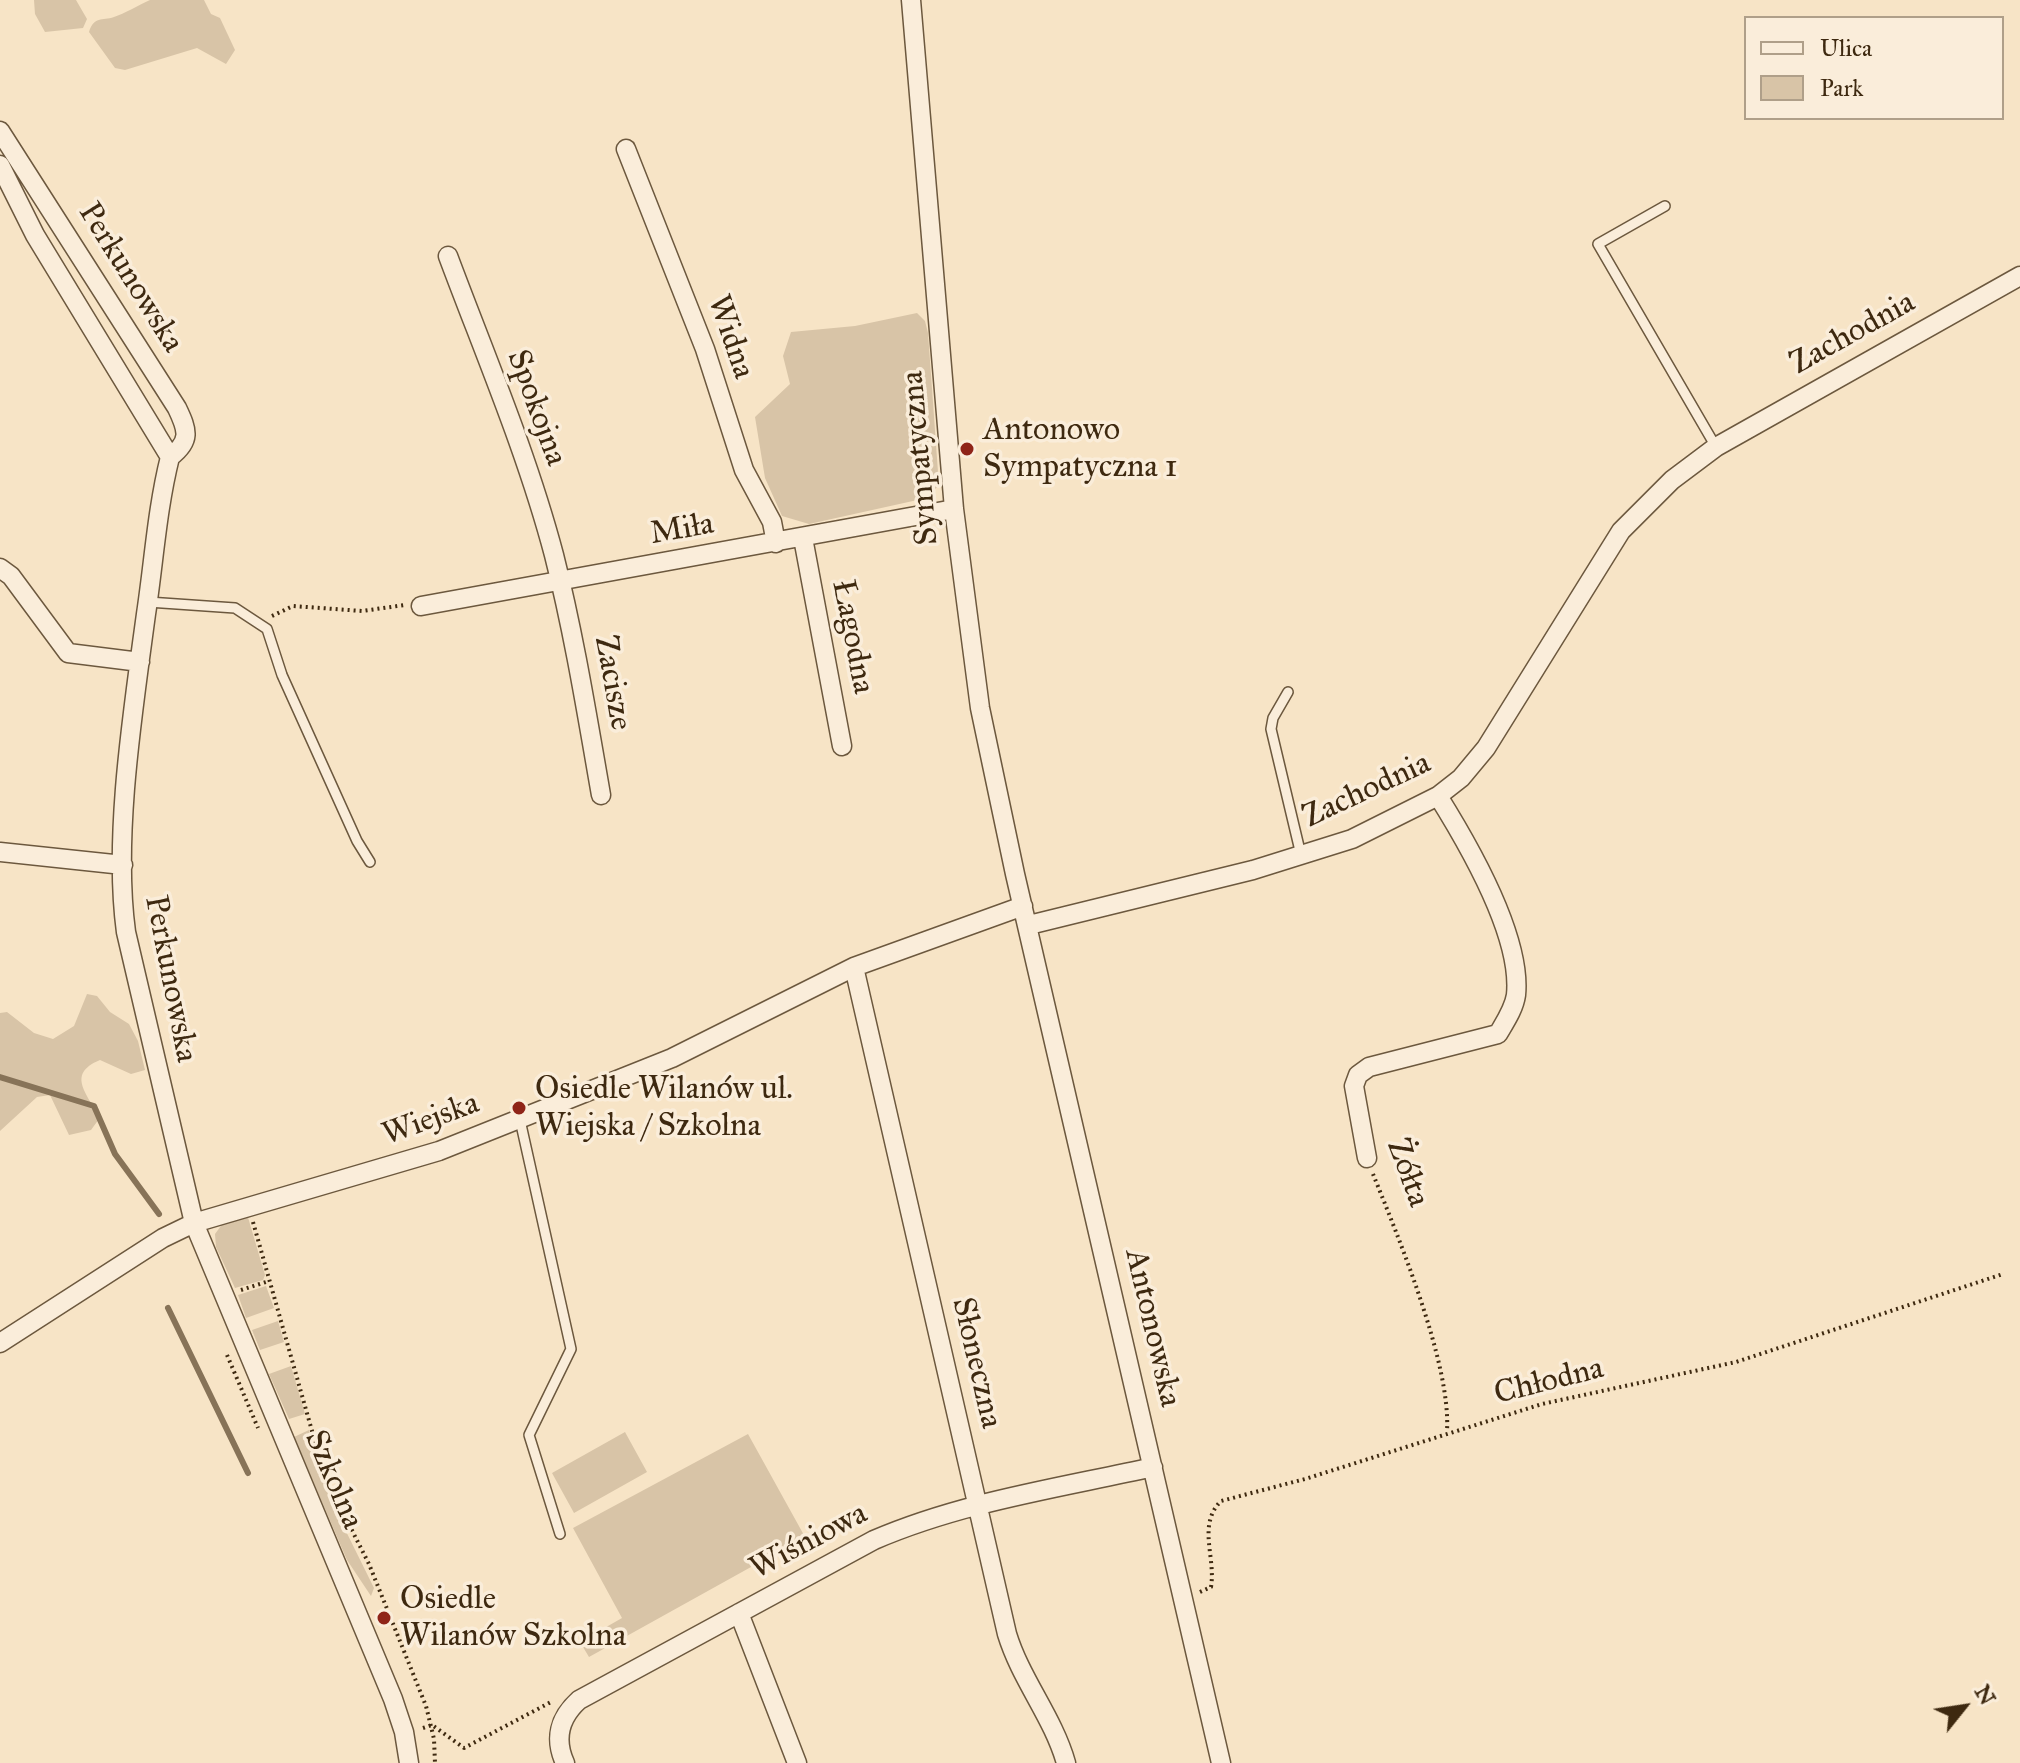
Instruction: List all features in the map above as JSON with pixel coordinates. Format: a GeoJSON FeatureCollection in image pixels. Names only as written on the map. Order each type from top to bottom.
{"type":"FeatureCollection","features":[{"type":"Feature","properties":{"kind":"street","name":"Sympatyczna"},"geometry":{"type":"LineString","coordinates":[[911,0],[954,509],[980,708],[1023,906]]}},
{"type":"Feature","properties":{"kind":"street","name":"Perkunowska"},"geometry":{"type":"LineString","coordinates":[[0,131],[177,408],[188,435],[184,446],[170,457],[152,548],[121,886],[126,932],[194,1223]]}},
{"type":"Feature","properties":{"kind":"street","name":"Widna"},"geometry":{"type":"LineString","coordinates":[[626,149],[705,349],[744,470],[772,522],[776,543]]}},
{"type":"Feature","properties":{"kind":"street","name":"Perkunowska"},"geometry":{"type":"LineString","coordinates":[[0,165],[35,235],[170,457]]}},
{"type":"Feature","properties":{"kind":"street","name":"Spokojna"},"geometry":{"type":"LineString","coordinates":[[448,256],[529,476],[560,583]]}},
{"type":"Feature","properties":{"kind":"street","name":"Zachodnia"},"geometry":{"type":"LineString","coordinates":[[1029,925],[1352,839],[1438,796],[1461,778],[1486,748],[1621,531],[1662,489],[1716,447],[2020,276]]}},
{"type":"Feature","properties":{"kind":"street","name":"Miła"},"geometry":{"type":"LineString","coordinates":[[421,606],[954,509]]}},
{"type":"Feature","properties":{"kind":"street","name":"Łagodna"},"geometry":{"type":"LineString","coordinates":[[803,538],[842,746]]}},
{"type":"Feature","properties":{"kind":"street"},"geometry":{"type":"LineString","coordinates":[[0,568],[17,583],[68,653],[140,662]]}},
{"type":"Feature","properties":{"kind":"street","name":"Zacisze"},"geometry":{"type":"LineString","coordinates":[[560,583],[569,615],[601,795]]}},
{"type":"Feature","properties":{"kind":"street","name":"Żółta"},"geometry":{"type":"LineString","coordinates":[[1367,1158],[1355,1100],[1354,1086],[1358,1075],[1369,1067],[1498,1034],[1516,994],[1511,957],[1496,905],[1469,845],[1438,796]]}},
{"type":"Feature","properties":{"kind":"street"},"geometry":{"type":"LineString","coordinates":[[0,852],[123,865]]}},
{"type":"Feature","properties":{"kind":"street","name":"Antonowska"},"geometry":{"type":"LineString","coordinates":[[1023,906],[1221,1763]]}},
{"type":"Feature","properties":{"kind":"street","name":"Wiejska"},"geometry":{"type":"LineString","coordinates":[[0,1343],[163,1238],[194,1223],[248,1204],[408,1162],[520,1120],[672,1058],[854,967],[1023,906]]}},
{"type":"Feature","properties":{"kind":"street","name":"Słoneczna"},"geometry":{"type":"LineString","coordinates":[[854,967],[1014,1656],[1050,1721],[1066,1763]]}},
{"type":"Feature","properties":{"kind":"street","name":"Szkolna"},"geometry":{"type":"LineString","coordinates":[[194,1223],[404,1732],[409,1763]]}},
{"type":"Feature","properties":{"kind":"street","name":"Wiśniowa"},"geometry":{"type":"LineString","coordinates":[[565,1763],[559,1736],[563,1719],[579,1700],[874,1540],[978,1505],[1153,1467]]}},
{"type":"Feature","properties":{"kind":"street"},"geometry":{"type":"LineString","coordinates":[[739,1613],[797,1763]]}},
{"type":"Feature","properties":{"kind":"lane"},"geometry":{"type":"LineString","coordinates":[[1665,206],[1598,244],[1716,447]]}},
{"type":"Feature","properties":{"kind":"lane"},"geometry":{"type":"LineString","coordinates":[[148,602],[235,608],[267,629],[282,675],[357,841],[370,862]]}},
{"type":"Feature","properties":{"kind":"lane"},"geometry":{"type":"LineString","coordinates":[[1288,692],[1273,718],[1271,729],[1301,855]]}},
{"type":"Feature","properties":{"kind":"lane"},"geometry":{"type":"LineString","coordinates":[[520,1120],[571,1349],[529,1435],[560,1534]]}},
{"type":"Feature","properties":{"kind":"path"},"geometry":{"type":"LineString","coordinates":[[259,621],[293,606],[362,611],[393,605],[421,606]]}},
{"type":"Feature","properties":{"kind":"path","name":"Żółta"},"geometry":{"type":"LineString","coordinates":[[1367,1158],[1424,1317],[1448,1406],[1447,1431]]}},
{"type":"Feature","properties":{"kind":"path"},"geometry":{"type":"LineString","coordinates":[[248,1204],[325,1477],[369,1564],[432,1725],[435,1763]]}},
{"type":"Feature","properties":{"kind":"path","name":"Chłodna"},"geometry":{"type":"LineString","coordinates":[[1182,1596],[1211,1587],[1208,1527],[1213,1510],[1221,1501],[1348,1466],[1447,1431],[1542,1404],[1736,1362],[2003,1274]]}},
{"type":"Feature","properties":{"kind":"path"},"geometry":{"type":"LineString","coordinates":[[404,1732],[432,1725],[464,1748],[559,1698]]}},
{"type":"Feature","properties":{"kind":"green space"},"geometry":{"type":"Polygon","coordinates":[[[34,0],[76,0],[87,19],[83,28],[45,32],[35,14],[34,0]]]}},
{"type":"Feature","properties":{"kind":"green space"},"geometry":{"type":"Polygon","coordinates":[[[150,0],[204,0],[211,14],[220,18],[235,50],[226,64],[197,48],[125,70],[115,68],[89,32],[91,27],[96,21],[118,16],[150,0]]]}},
{"type":"Feature","properties":{"kind":"green space"},"geometry":{"type":"Polygon","coordinates":[[[917,313],[925,321],[928,333],[939,486],[922,499],[809,524],[782,516],[765,478],[755,417],[790,384],[783,356],[791,332],[855,326],[917,313]]]}},
{"type":"Feature","properties":{"kind":"green space"},"geometry":{"type":"Polygon","coordinates":[[[87,994],[97,996],[110,1012],[129,1024],[138,1041],[145,1070],[131,1074],[100,1060],[83,1072],[83,1086],[99,1119],[91,1130],[69,1135],[50,1095],[37,1097],[0,1131],[0,1013],[7,1012],[34,1033],[53,1039],[74,1026],[87,994]]]}},
{"type":"Feature","properties":{"kind":"green space"},"geometry":{"type":"Polygon","coordinates":[[[247,1214],[265,1275],[263,1280],[235,1288],[216,1247],[215,1234],[226,1219],[247,1214]]]}},
{"type":"Feature","properties":{"kind":"green space"},"geometry":{"type":"Polygon","coordinates":[[[266,1286],[274,1308],[246,1318],[238,1295],[266,1286]]]}},
{"type":"Feature","properties":{"kind":"green space"},"geometry":{"type":"Polygon","coordinates":[[[278,1321],[284,1342],[260,1350],[252,1330],[278,1321]]]}},
{"type":"Feature","properties":{"kind":"green space"},"geometry":{"type":"Polygon","coordinates":[[[291,1366],[305,1414],[289,1419],[269,1374],[291,1366]]]}},
{"type":"Feature","properties":{"kind":"green space"},"geometry":{"type":"Polygon","coordinates":[[[309,1430],[330,1499],[374,1588],[371,1596],[347,1560],[294,1437],[309,1430]]]}},
{"type":"Feature","properties":{"kind":"green space"},"geometry":{"type":"Polygon","coordinates":[[[625,1432],[647,1472],[574,1513],[552,1473],[625,1432]]]}},
{"type":"Feature","properties":{"kind":"green space"},"geometry":{"type":"Polygon","coordinates":[[[748,1434],[805,1537],[589,1657],[580,1642],[622,1618],[573,1528],[748,1434]]]}},
{"type":"Feature","properties":{"kind":"waterway"},"geometry":{"type":"LineString","coordinates":[[0,1077],[94,1106],[115,1154],[159,1214]]}},
{"type":"Feature","properties":{"kind":"waterway"},"geometry":{"type":"LineString","coordinates":[[168,1308],[248,1473]]}},
{"type":"Feature","properties":{"kind":"place","name":"Antonowo Sympatyczna 1"},"geometry":{"type":"Point","coordinates":[967,449]}},
{"type":"Feature","properties":{"kind":"place","name":"Osiedle Wilanów ul. Wiejska / Szkolna"},"geometry":{"type":"Point","coordinates":[519,1108]}},
{"type":"Feature","properties":{"kind":"place","name":"Osiedle Wilanów Szkolna"},"geometry":{"type":"Point","coordinates":[384,1618]}}]}
